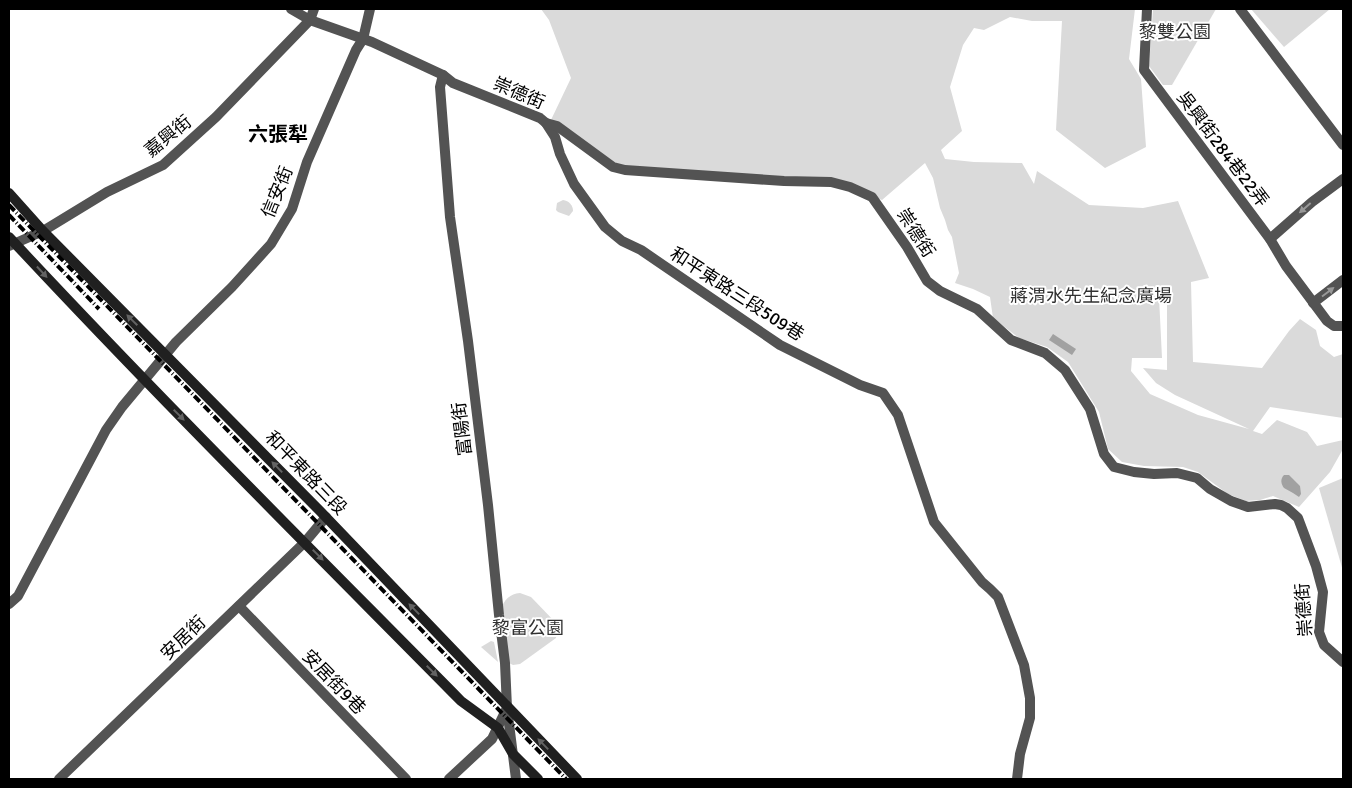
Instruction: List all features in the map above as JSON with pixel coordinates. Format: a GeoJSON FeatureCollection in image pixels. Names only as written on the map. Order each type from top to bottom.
{"type":"FeatureCollection","features":[{"type":"Feature","properties":{"kind":"main road","name":"和平東路三段"},"geometry":{"type":"LineString","coordinates":[[9,193],[43,231],[326,517],[577,779]]}},
{"type":"Feature","properties":{"kind":"main road"},"geometry":{"type":"LineString","coordinates":[[11,242],[461,701],[498,728],[513,754],[538,779]]}},
{"type":"Feature","properties":{"kind":"street","name":"崇德街"},"geometry":{"type":"LineString","coordinates":[[291,9],[310,20],[372,42],[443,75],[453,83],[540,118],[546,123],[556,126],[613,167],[626,170],[766,180],[831,182],[850,187],[872,197],[907,247],[927,281],[940,291],[977,309],[1011,340],[1045,353],[1065,370],[1090,409],[1104,454],[1114,467],[1134,472],[1154,474],[1177,473],[1197,478],[1210,489],[1232,501],[1248,507],[1281,505],[1298,518],[1316,566],[1323,592],[1319,632],[1324,645],[1343,662]]}},
{"type":"Feature","properties":{"kind":"street","name":"嘉興街"},"geometry":{"type":"LineString","coordinates":[[11,242],[43,231],[107,192],[163,165],[216,117],[310,20],[314,9]]}},
{"type":"Feature","properties":{"kind":"street","name":"信安街"},"geometry":{"type":"LineString","coordinates":[[9,604],[18,596],[106,430],[176,342],[271,244],[292,209],[307,162],[356,50],[363,39],[370,9]]}},
{"type":"Feature","properties":{"kind":"street","name":"吳興街284巷22弄"},"geometry":{"type":"LineString","coordinates":[[1147,9],[1144,70],[1270,239],[1286,266],[1313,303],[1330,324],[1343,326]]}},
{"type":"Feature","properties":{"kind":"street"},"geometry":{"type":"LineString","coordinates":[[1240,9],[1343,145]]}},
{"type":"Feature","properties":{"kind":"street","name":"富陽街"},"geometry":{"type":"LineString","coordinates":[[443,75],[440,87],[450,217],[468,341],[490,525],[516,779]]}},
{"type":"Feature","properties":{"kind":"street","name":"和平東路三段509巷"},"geometry":{"type":"LineString","coordinates":[[546,123],[555,136],[560,154],[574,184],[604,227],[622,242],[641,250],[780,345],[860,385],[883,394],[898,415],[934,522],[982,582],[998,597],[1024,665],[1030,698],[1030,718],[1020,754],[1017,779]]}},
{"type":"Feature","properties":{"kind":"street"},"geometry":{"type":"LineString","coordinates":[[1270,239],[1312,202],[1343,179]]}},
{"type":"Feature","properties":{"kind":"street"},"geometry":{"type":"LineString","coordinates":[[1313,303],[1343,280]]}},
{"type":"Feature","properties":{"kind":"street","name":"安居街"},"geometry":{"type":"LineString","coordinates":[[58,779],[305,542],[326,517]]}},
{"type":"Feature","properties":{"kind":"street","name":"安居街9巷"},"geometry":{"type":"LineString","coordinates":[[238,606],[406,779]]}},
{"type":"Feature","properties":{"kind":"street"},"geometry":{"type":"LineString","coordinates":[[449,779],[492,739],[508,708]]}},
{"type":"Feature","properties":{"kind":"green space","name":"蔣渭水先生紀念廣場"},"geometry":{"type":"Polygon","coordinates":[[[541,9],[1135,9],[1129,59],[1141,79],[1146,147],[1105,168],[1056,130],[1062,21],[1032,21],[1010,17],[984,30],[974,28],[963,45],[950,87],[962,131],[941,150],[945,159],[1022,163],[1034,184],[1037,171],[1089,205],[1143,208],[1178,201],[1209,278],[1191,282],[1193,362],[1262,368],[1300,319],[1316,330],[1320,346],[1334,357],[1343,354],[1343,418],[1270,407],[1253,431],[1262,434],[1277,420],[1307,432],[1317,446],[1343,440],[1343,449],[1330,472],[1299,507],[1273,496],[1260,500],[1246,501],[1228,494],[1198,472],[1183,467],[1144,466],[1122,462],[1108,449],[1099,412],[1068,362],[1047,347],[1019,338],[993,318],[990,297],[955,283],[959,273],[952,237],[940,208],[933,178],[925,163],[882,200],[830,180],[614,165],[550,122],[571,78],[549,20],[541,9]],[[1159,297],[1162,358],[1132,358],[1131,371],[1150,394],[1198,415],[1249,429],[1175,395],[1156,383],[1143,368],[1167,370],[1167,298],[1159,297]]]}},
{"type":"Feature","properties":{"kind":"green space","name":"黎雙公園"},"geometry":{"type":"Polygon","coordinates":[[[1153,9],[1216,9],[1172,85],[1163,85],[1149,66],[1153,9]]]}},
{"type":"Feature","properties":{"kind":"green space"},"geometry":{"type":"Polygon","coordinates":[[[1251,9],[1330,9],[1284,47],[1251,9]]]}},
{"type":"Feature","properties":{"kind":"green space"},"geometry":{"type":"Polygon","coordinates":[[[563,200],[569,202],[572,207],[573,211],[569,216],[556,210],[557,203],[563,200]]]}},
{"type":"Feature","properties":{"kind":"green space"},"geometry":{"type":"Polygon","coordinates":[[[1343,478],[1343,571],[1319,488],[1343,478]]]}},
{"type":"Feature","properties":{"kind":"green space","name":"黎富公園"},"geometry":{"type":"Polygon","coordinates":[[[520,593],[531,597],[558,625],[556,638],[520,664],[513,665],[509,663],[502,606],[509,597],[520,593]]]}},
{"type":"Feature","properties":{"kind":"green space"},"geometry":{"type":"Polygon","coordinates":[[[491,641],[494,642],[498,662],[481,647],[491,641]]]}},
{"type":"Feature","properties":{"kind":"shaded area"},"geometry":{"type":"Polygon","coordinates":[[[1053,334],[1076,349],[1072,355],[1049,340],[1053,334]]]}},
{"type":"Feature","properties":{"kind":"shaded area"},"geometry":{"type":"Polygon","coordinates":[[[1284,475],[1289,475],[1300,486],[1301,494],[1299,497],[1284,488],[1281,482],[1284,475]]]}},
{"type":"Feature","properties":{"kind":"railway"},"geometry":{"type":"LineString","coordinates":[[9,205],[566,779]]}},
{"type":"Feature","properties":{"kind":"railway"},"geometry":{"type":"LineString","coordinates":[[9,215],[99,309]]}},
{"type":"Feature","properties":{"kind":"district","name":"六張犁"},"geometry":{"type":"Point","coordinates":[278,134]}}]}
